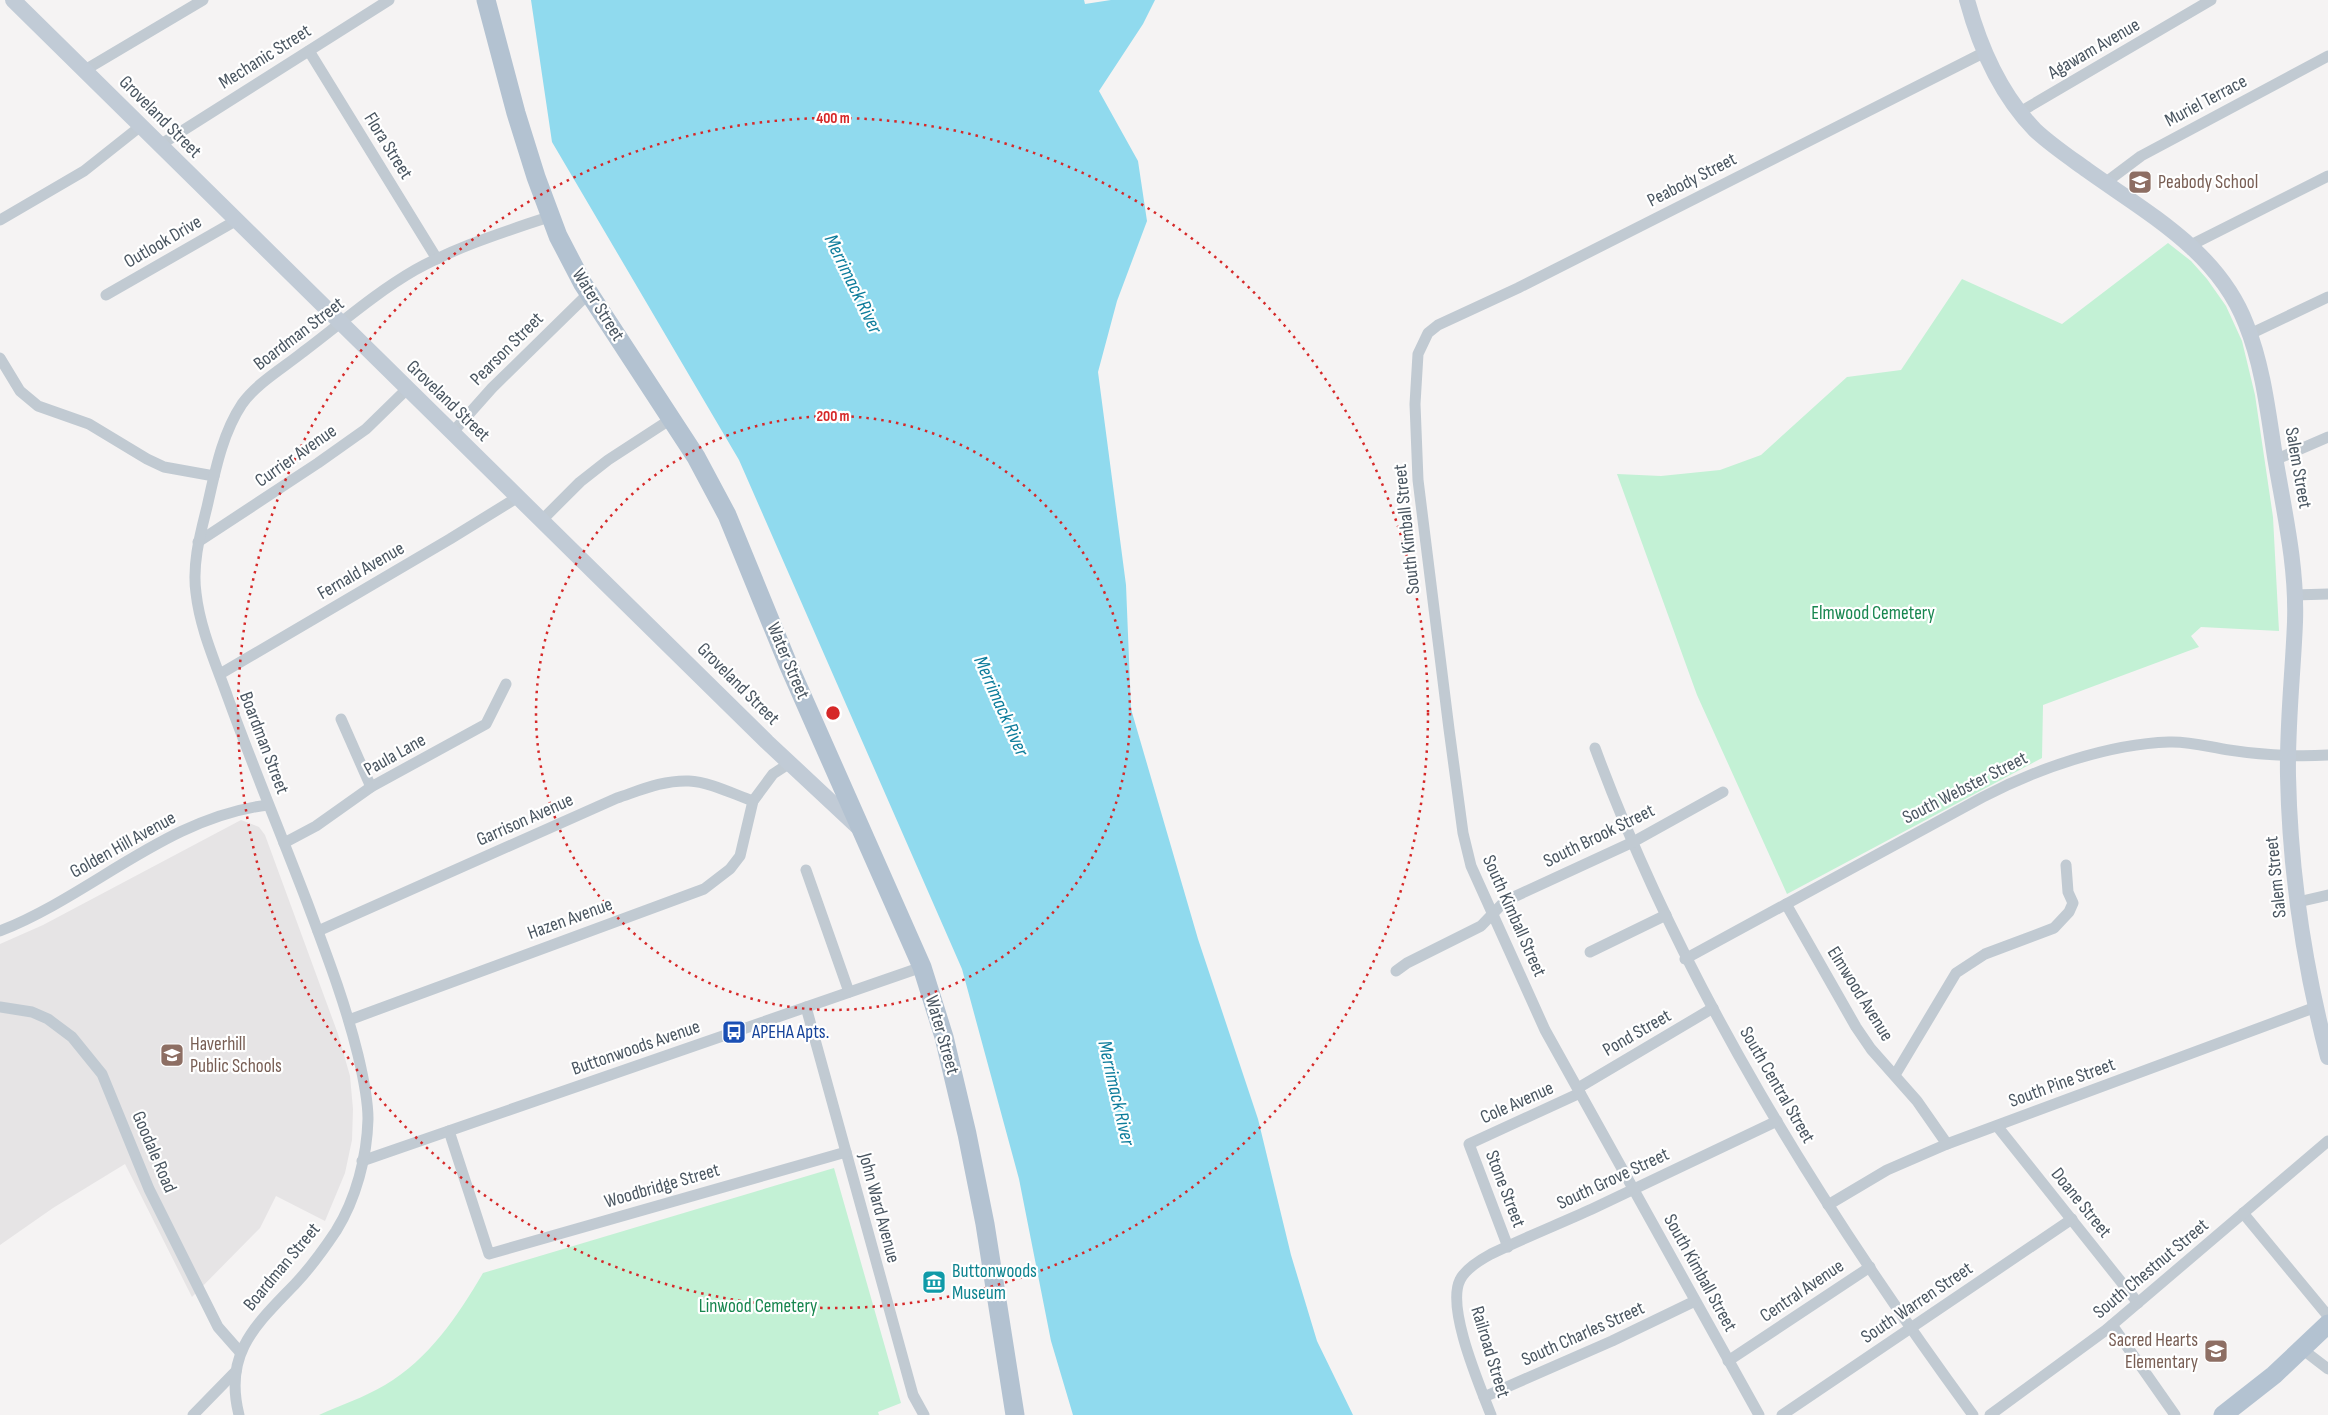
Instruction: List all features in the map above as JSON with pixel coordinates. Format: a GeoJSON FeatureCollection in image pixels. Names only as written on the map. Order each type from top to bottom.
{"type":"FeatureCollection","features":[{"type":"Feature","properties":{"kind":"main road","name":"Groveland Street"},"geometry":{"type":"LineString","coordinates":[[13,0],[142,125],[407,389],[859,828]]}},
{"type":"Feature","properties":{"kind":"main road","name":"Water Street"},"geometry":{"type":"LineString","coordinates":[[486,0],[519,122],[558,236],[589,293],[671,419],[710,482],[727,514],[859,828],[907,930],[922,967],[944,1037],[967,1134],[985,1224],[1015,1415]]}},
{"type":"Feature","properties":{"kind":"main road","name":"Salem Street"},"geometry":{"type":"LineString","coordinates":[[1967,0],[1985,52],[1998,79],[2020,112],[2052,144],[2191,245],[2227,286],[2250,334],[2262,380],[2288,529],[2295,620],[2288,757],[2290,815],[2298,902],[2316,1007],[2328,1057]]}},
{"type":"Feature","properties":{"kind":"main road"},"geometry":{"type":"LineString","coordinates":[[2223,1415],[2274,1376],[2328,1324]]}},
{"type":"Feature","properties":{"kind":"street"},"geometry":{"type":"LineString","coordinates":[[85,70],[203,0]]}},
{"type":"Feature","properties":{"kind":"street","name":"Mechanic Street"},"geometry":{"type":"LineString","coordinates":[[160,144],[389,0]]}},
{"type":"Feature","properties":{"kind":"street","name":"Agawam Avenue"},"geometry":{"type":"LineString","coordinates":[[2020,112],[2211,0]]}},
{"type":"Feature","properties":{"kind":"street","name":"Flora Street"},"geometry":{"type":"LineString","coordinates":[[308,51],[437,259]]}},
{"type":"Feature","properties":{"kind":"street","name":"Peabody Street"},"geometry":{"type":"LineString","coordinates":[[1421,346],[1428,333],[1438,325],[1527,283],[1985,52]]}},
{"type":"Feature","properties":{"kind":"street","name":"Muriel Terrace"},"geometry":{"type":"LineString","coordinates":[[2105,183],[2142,156],[2328,56]]}},
{"type":"Feature","properties":{"kind":"street"},"geometry":{"type":"LineString","coordinates":[[0,220],[84,170],[142,125]]}},
{"type":"Feature","properties":{"kind":"street"},"geometry":{"type":"LineString","coordinates":[[2191,245],[2328,176]]}},
{"type":"Feature","properties":{"kind":"street","name":"Boardman Street"},"geometry":{"type":"LineString","coordinates":[[239,1415],[235,1399],[236,1371],[240,1352],[256,1325],[312,1264],[338,1228],[354,1192],[362,1162],[367,1110],[364,1084],[349,1020],[318,932],[268,805],[220,674],[197,602],[195,577],[198,542],[214,476],[228,431],[244,402],[255,389],[413,271],[471,244],[550,216]]}},
{"type":"Feature","properties":{"kind":"street","name":"Outlook Drive"},"geometry":{"type":"LineString","coordinates":[[106,295],[237,220]]}},
{"type":"Feature","properties":{"kind":"street","name":"Pearson Street"},"geometry":{"type":"LineString","coordinates":[[452,433],[492,388],[589,293]]}},
{"type":"Feature","properties":{"kind":"street"},"geometry":{"type":"LineString","coordinates":[[2250,334],[2328,297]]}},
{"type":"Feature","properties":{"kind":"street","name":"South Kimball Street"},"geometry":{"type":"LineString","coordinates":[[1421,346],[1416,373],[1415,404],[1418,480],[1423,534],[1463,833],[1470,866],[1545,1030],[1759,1415]]}},
{"type":"Feature","properties":{"kind":"street"},"geometry":{"type":"LineString","coordinates":[[0,358],[20,391],[38,406],[89,424],[147,459],[164,467],[214,476]]}},
{"type":"Feature","properties":{"kind":"street","name":"Currier Avenue"},"geometry":{"type":"LineString","coordinates":[[198,542],[318,464],[366,429],[407,389]]}},
{"type":"Feature","properties":{"kind":"street"},"geometry":{"type":"LineString","coordinates":[[542,520],[580,482],[608,460],[671,419]]}},
{"type":"Feature","properties":{"kind":"street"},"geometry":{"type":"LineString","coordinates":[[2275,460],[2328,437]]}},
{"type":"Feature","properties":{"kind":"street","name":"Fernald Avenue"},"geometry":{"type":"LineString","coordinates":[[220,674],[518,497]]}},
{"type":"Feature","properties":{"kind":"street"},"geometry":{"type":"LineString","coordinates":[[2294,595],[2328,594]]}},
{"type":"Feature","properties":{"kind":"street","name":"Paula Lane"},"geometry":{"type":"LineString","coordinates":[[284,843],[324,821],[371,787],[486,724],[506,684]]}},
{"type":"Feature","properties":{"kind":"street"},"geometry":{"type":"LineString","coordinates":[[341,718],[371,787]]}},
{"type":"Feature","properties":{"kind":"street","name":"South Webster Street"},"geometry":{"type":"LineString","coordinates":[[1685,959],[2018,778],[2052,765],[2132,746],[2168,742],[2288,757],[2328,755]]}},
{"type":"Feature","properties":{"kind":"street","name":"South Central Street"},"geometry":{"type":"LineString","coordinates":[[1595,748],[1620,816],[1685,959],[1777,1121],[1828,1205],[1973,1415]]}},
{"type":"Feature","properties":{"kind":"street"},"geometry":{"type":"LineString","coordinates":[[753,800],[773,774],[790,763]]}},
{"type":"Feature","properties":{"kind":"street","name":"Garrison Avenue"},"geometry":{"type":"LineString","coordinates":[[318,932],[617,798],[647,787],[667,782],[691,781],[753,800]]}},
{"type":"Feature","properties":{"kind":"street","name":"South Brook Street"},"geometry":{"type":"LineString","coordinates":[[1396,971],[1407,963],[1481,926],[1504,901],[1633,842],[1723,792]]}},
{"type":"Feature","properties":{"kind":"street","name":"Hazen Avenue"},"geometry":{"type":"LineString","coordinates":[[349,1020],[704,889],[730,869],[740,856],[753,800]]}},
{"type":"Feature","properties":{"kind":"street","name":"Golden Hill Avenue"},"geometry":{"type":"LineString","coordinates":[[0,931],[38,913],[164,840],[224,814],[247,807],[268,805]]}},
{"type":"Feature","properties":{"kind":"street"},"geometry":{"type":"LineString","coordinates":[[1895,1075],[1956,973],[1985,954],[2004,945],[2054,928],[2062,922],[2073,903],[2066,881],[2066,865]]}},
{"type":"Feature","properties":{"kind":"street"},"geometry":{"type":"LineString","coordinates":[[806,870],[849,992]]}},
{"type":"Feature","properties":{"kind":"street"},"geometry":{"type":"LineString","coordinates":[[2298,902],[2328,895]]}},
{"type":"Feature","properties":{"kind":"street","name":"Elmwood Avenue"},"geometry":{"type":"LineString","coordinates":[[1786,904],[1856,1027],[1871,1049],[1917,1101],[1947,1144]]}},
{"type":"Feature","properties":{"kind":"street"},"geometry":{"type":"LineString","coordinates":[[1590,952],[1666,916]]}},
{"type":"Feature","properties":{"kind":"street","name":"Buttonwoods Avenue"},"geometry":{"type":"LineString","coordinates":[[362,1162],[922,967]]}},
{"type":"Feature","properties":{"kind":"street","name":"John Ward Avenue"},"geometry":{"type":"LineString","coordinates":[[806,1007],[912,1395],[924,1415]]}},
{"type":"Feature","properties":{"kind":"street","name":"South Pine Street"},"geometry":{"type":"LineString","coordinates":[[1828,1205],[1887,1170],[1947,1144],[2316,1007]]}},
{"type":"Feature","properties":{"kind":"street","name":"Goodale Road"},"geometry":{"type":"LineString","coordinates":[[0,1008],[32,1012],[48,1019],[72,1037],[102,1074],[149,1189],[218,1327],[240,1352]]}},
{"type":"Feature","properties":{"kind":"street","name":"Pond Street"},"geometry":{"type":"LineString","coordinates":[[1579,1090],[1713,1008]]}},
{"type":"Feature","properties":{"kind":"street","name":"Cole Avenue"},"geometry":{"type":"LineString","coordinates":[[1469,1144],[1579,1090]]}},
{"type":"Feature","properties":{"kind":"street","name":"South Grove Street"},"geometry":{"type":"LineString","coordinates":[[1466,1272],[1490,1255],[1634,1190],[1777,1121]]}},
{"type":"Feature","properties":{"kind":"street","name":"Doane Street"},"geometry":{"type":"LineString","coordinates":[[1997,1126],[2138,1303]]}},
{"type":"Feature","properties":{"kind":"street","name":"Woodbridge Street"},"geometry":{"type":"LineString","coordinates":[[450,1131],[489,1254],[846,1152]]}},
{"type":"Feature","properties":{"kind":"street","name":"South Chestnut Street"},"geometry":{"type":"LineString","coordinates":[[1990,1415],[2112,1325],[2328,1141]]}},
{"type":"Feature","properties":{"kind":"street","name":"Stone Street"},"geometry":{"type":"LineString","coordinates":[[1469,1144],[1508,1247]]}},
{"type":"Feature","properties":{"kind":"street"},"geometry":{"type":"LineString","coordinates":[[2243,1213],[2328,1316]]}},
{"type":"Feature","properties":{"kind":"street","name":"South Warren Street"},"geometry":{"type":"LineString","coordinates":[[1782,1415],[2072,1219]]}},
{"type":"Feature","properties":{"kind":"street","name":"Central Avenue"},"geometry":{"type":"LineString","coordinates":[[1728,1361],[1870,1267]]}},
{"type":"Feature","properties":{"kind":"street","name":"Railroad Street"},"geometry":{"type":"LineString","coordinates":[[1466,1272],[1459,1282],[1456,1296],[1458,1312],[1466,1348],[1491,1415]]}},
{"type":"Feature","properties":{"kind":"street","name":"South Charles Street"},"geometry":{"type":"LineString","coordinates":[[1484,1397],[1612,1341],[1695,1301]]}},
{"type":"Feature","properties":{"kind":"street"},"geometry":{"type":"LineString","coordinates":[[2112,1325],[2175,1415]]}},
{"type":"Feature","properties":{"kind":"street"},"geometry":{"type":"LineString","coordinates":[[2302,1349],[2328,1369]]}},
{"type":"Feature","properties":{"kind":"street"},"geometry":{"type":"LineString","coordinates":[[193,1415],[236,1371]]}},
{"type":"Feature","properties":{"kind":"shaded area","name":"Haverhill Public Schools"},"geometry":{"type":"Polygon","coordinates":[[[241,820],[259,827],[265,835],[338,1034],[350,1076],[353,1109],[352,1140],[345,1173],[325,1221],[276,1196],[260,1228],[192,1297],[125,1164],[53,1208],[0,1245],[0,944],[43,925],[241,820]]]}},
{"type":"Feature","properties":{"kind":"green space","name":"Elmwood Cemetery"},"geometry":{"type":"Polygon","coordinates":[[[2168,243],[2191,261],[2207,279],[2226,306],[2242,341],[2255,395],[2273,517],[2279,631],[2201,627],[2191,636],[2199,647],[2043,705],[2042,758],[1787,894],[1697,695],[1617,474],[1661,476],[1720,470],[1761,455],[1847,377],[1901,370],[1962,279],[2062,324],[2168,243]]]}},
{"type":"Feature","properties":{"kind":"green space","name":"Linwood Cemetery"},"geometry":{"type":"Polygon","coordinates":[[[834,1168],[901,1403],[878,1412],[879,1415],[319,1415],[385,1385],[415,1363],[441,1336],[483,1273],[834,1168]]]}},
{"type":"Feature","properties":{"kind":"water","name":"Merrimack River"},"geometry":{"type":"Polygon","coordinates":[[[531,0],[1084,0],[1085,4],[1111,0],[1155,0],[1143,24],[1099,91],[1138,161],[1147,221],[1117,301],[1098,372],[1126,585],[1131,709],[1198,939],[1258,1119],[1291,1255],[1317,1341],[1353,1415],[1073,1415],[1051,1341],[1019,1179],[962,969],[739,460],[552,142],[531,0]]]}},
{"type":"Feature","properties":{"kind":"place","name":"Peabody School"},"geometry":{"type":"Point","coordinates":[2140,182]}},
{"type":"Feature","properties":{"kind":"place","name":"APEHA Apts."},"geometry":{"type":"Point","coordinates":[734,1032]}},
{"type":"Feature","properties":{"kind":"place","name":"Haverhill Public Schools"},"geometry":{"type":"Point","coordinates":[172,1055]}},
{"type":"Feature","properties":{"kind":"place","name":"Buttonwoods Museum"},"geometry":{"type":"Point","coordinates":[934,1282]}},
{"type":"Feature","properties":{"kind":"place","name":"Sacred Hearts Elementary"},"geometry":{"type":"Point","coordinates":[2216,1351]}}]}
